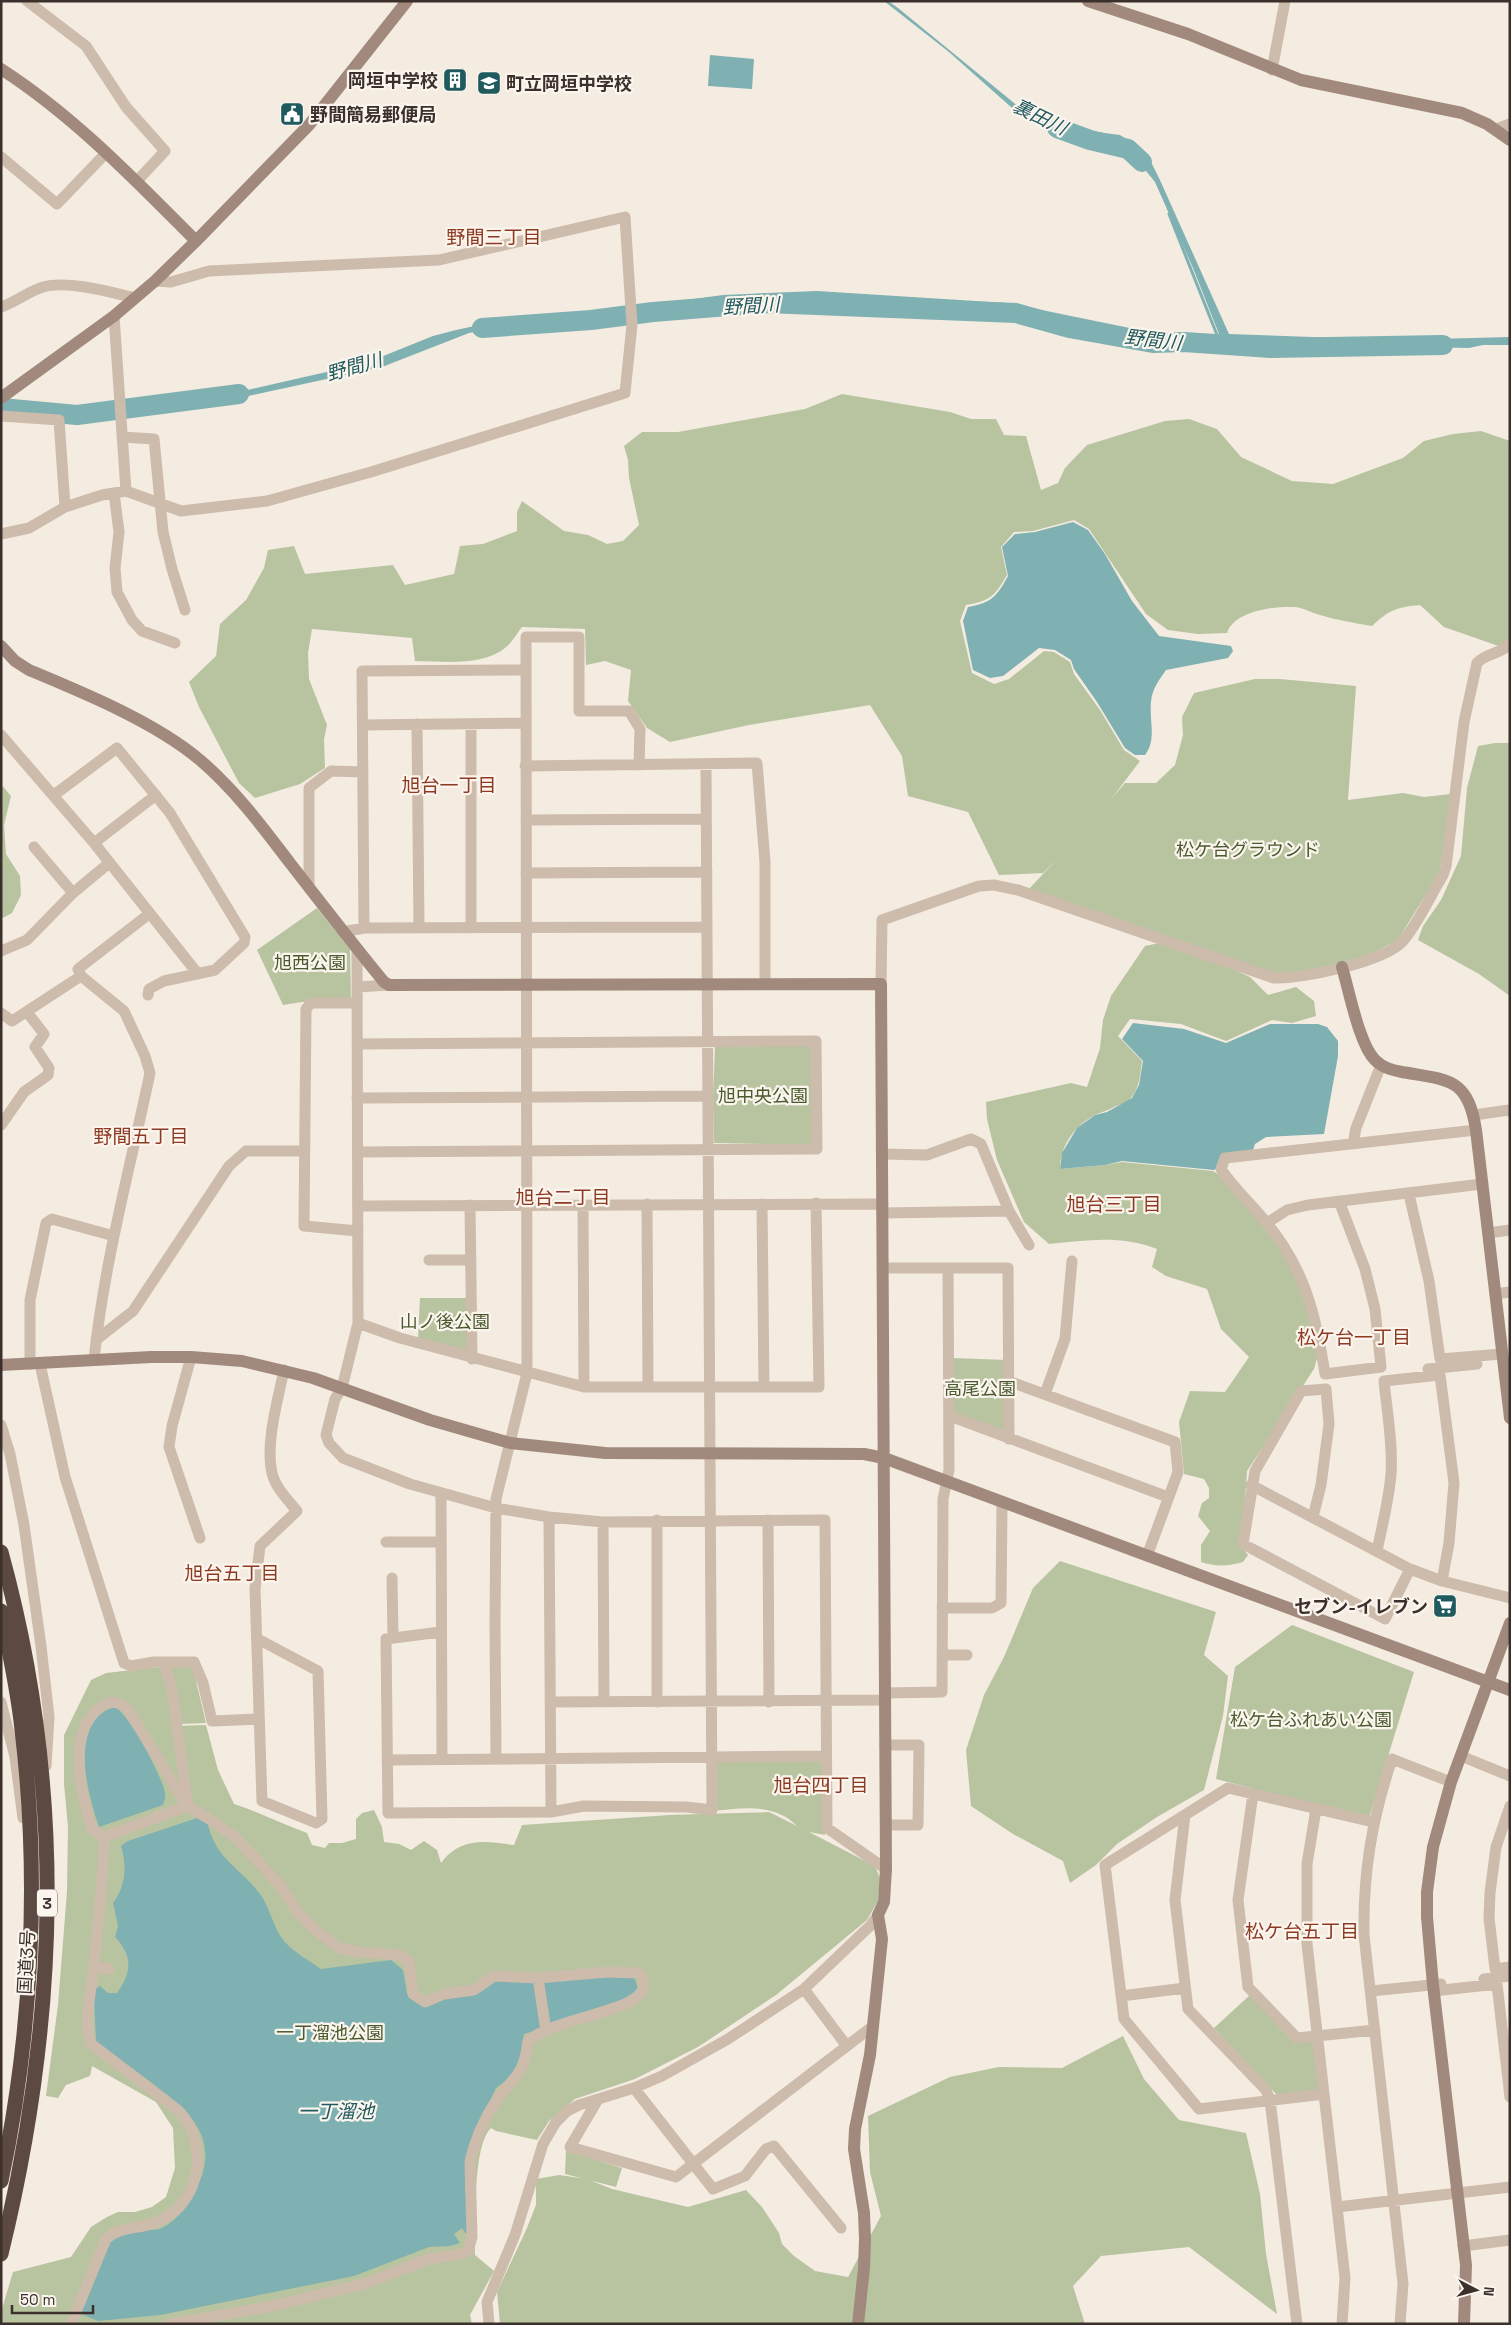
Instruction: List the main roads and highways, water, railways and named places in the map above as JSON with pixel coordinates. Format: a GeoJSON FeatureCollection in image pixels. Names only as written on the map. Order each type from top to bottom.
{"type":"FeatureCollection","features":[{"type":"Feature","properties":{"kind":"highway","name":"国道3号"},"geometry":{"type":"LineString","coordinates":[[1,1552],[14,1598],[30,1676],[44,1790],[48,1878],[46,1956],[41,2028],[22,2163],[1,2254]]}},
{"type":"Feature","properties":{"kind":"highway","name":"国道3号"},"geometry":{"type":"LineString","coordinates":[[1,1611],[22,1730],[31,1877],[29,1958],[23,2040],[1,2181]]}},
{"type":"Feature","properties":{"kind":"water","name":"野間川"},"geometry":{"type":"Polygon","coordinates":[[[884,1],[888,1],[898,8],[1025,112],[1058,127],[1120,135],[1139,147],[1150,160],[1159,178],[1229,334],[1396,340],[1510,337],[1510,345],[1483,345],[1469,348],[1153,341],[1015,310],[851,299],[779,299],[713,303],[642,313],[524,323],[469,333],[382,367],[193,408],[89,415],[1,411],[1,405],[65,412],[127,406],[162,406],[199,401],[366,363],[433,336],[498,321],[619,309],[723,295],[817,291],[1007,303],[1154,333],[1219,334],[1193,268],[1155,182],[1138,161],[1117,144],[1064,134],[1020,115],[949,52],[884,1]]]}},
{"type":"Feature","properties":{"kind":"water"},"geometry":{"type":"Polygon","coordinates":[[[710,55],[754,59],[752,89],[708,86],[710,55]]]}},
{"type":"Feature","properties":{"kind":"water"},"geometry":{"type":"Polygon","coordinates":[[[1073,522],[1088,530],[1105,554],[1132,601],[1159,636],[1231,646],[1233,651],[1228,658],[1166,670],[1156,685],[1152,697],[1152,736],[1149,749],[1145,755],[1135,755],[1125,748],[1074,669],[1071,660],[1055,650],[1039,648],[1003,676],[990,678],[973,670],[963,621],[968,607],[993,598],[1008,576],[1002,547],[1015,534],[1035,532],[1073,522]]]}},
{"type":"Feature","properties":{"kind":"water"},"geometry":{"type":"Polygon","coordinates":[[[1133,1023],[1184,1029],[1226,1043],[1270,1024],[1318,1024],[1327,1027],[1338,1041],[1338,1056],[1324,1134],[1266,1137],[1255,1144],[1253,1150],[1214,1170],[1122,1161],[1105,1165],[1060,1169],[1062,1153],[1077,1128],[1095,1115],[1107,1112],[1132,1098],[1139,1085],[1143,1061],[1122,1039],[1133,1023]]]}},
{"type":"Feature","properties":{"kind":"water"},"geometry":{"type":"Polygon","coordinates":[[[115,1707],[128,1721],[144,1746],[163,1785],[165,1798],[163,1805],[99,1827],[86,1778],[84,1759],[86,1742],[90,1726],[100,1714],[115,1707]]]}},
{"type":"Feature","properties":{"kind":"water","name":"一丁溜池"},"geometry":{"type":"Polygon","coordinates":[[[200,1817],[207,1821],[216,1845],[222,1854],[260,1894],[280,1936],[297,1953],[321,1969],[391,1960],[403,1970],[407,1993],[425,2006],[496,1978],[634,1976],[638,1989],[614,2004],[599,2010],[524,2034],[519,2064],[508,2079],[496,2088],[471,2140],[465,2187],[469,2232],[466,2234],[462,2228],[454,2234],[460,2243],[450,2246],[429,2247],[354,2276],[160,2315],[98,2321],[79,2313],[108,2242],[126,2233],[160,2229],[174,2220],[192,2198],[204,2167],[205,2151],[202,2136],[186,2112],[161,2090],[96,2041],[94,1999],[95,1989],[100,1986],[108,1993],[117,1993],[128,1971],[125,1951],[115,1937],[118,1926],[113,1903],[121,1889],[125,1869],[121,1846],[128,1841],[200,1817]]]}},
{"type":"Feature","properties":{"kind":"waterway","name":"裏田川"},"geometry":{"type":"LineString","coordinates":[[1057,128],[1090,140],[1128,149],[1142,162]]}},
{"type":"Feature","properties":{"kind":"waterway"},"geometry":{"type":"LineString","coordinates":[[1169,214],[1221,345]]}},
{"type":"Feature","properties":{"kind":"waterway","name":"野間川"},"geometry":{"type":"LineString","coordinates":[[482,328],[591,320],[653,312],[766,303],[1016,313],[1069,328],[1153,343],[1184,342],[1271,348],[1443,345]]}},
{"type":"Feature","properties":{"kind":"waterway","name":"野間川"},"geometry":{"type":"LineString","coordinates":[[1,408],[77,415],[239,394]]}},
{"type":"Feature","properties":{"kind":"place","name":"岡垣中学校"},"geometry":{"type":"Point","coordinates":[455,80]}},
{"type":"Feature","properties":{"kind":"place","name":"町立岡垣中学校"},"geometry":{"type":"Point","coordinates":[489,83]}},
{"type":"Feature","properties":{"kind":"place","name":"野間簡易郵便局"},"geometry":{"type":"Point","coordinates":[292,114]}},
{"type":"Feature","properties":{"kind":"place","name":"セブン-イレブン"},"geometry":{"type":"Point","coordinates":[1445,1606]}},
{"type":"Feature","properties":{"kind":"district","name":"野間三丁目"},"geometry":{"type":"Point","coordinates":[494,237]}},
{"type":"Feature","properties":{"kind":"district","name":"旭台一丁目"},"geometry":{"type":"Point","coordinates":[449,785]}},
{"type":"Feature","properties":{"kind":"district","name":"野間五丁目"},"geometry":{"type":"Point","coordinates":[141,1136]}},
{"type":"Feature","properties":{"kind":"district","name":"旭台二丁目"},"geometry":{"type":"Point","coordinates":[563,1197]}},
{"type":"Feature","properties":{"kind":"district","name":"旭台三丁目"},"geometry":{"type":"Point","coordinates":[1114,1204]}},
{"type":"Feature","properties":{"kind":"district","name":"松ケ台一丁目"},"geometry":{"type":"Point","coordinates":[1354,1337]}},
{"type":"Feature","properties":{"kind":"district","name":"旭台五丁目"},"geometry":{"type":"Point","coordinates":[232,1573]}},
{"type":"Feature","properties":{"kind":"district","name":"旭台四丁目"},"geometry":{"type":"Point","coordinates":[821,1785]}},
{"type":"Feature","properties":{"kind":"district","name":"松ケ台五丁目"},"geometry":{"type":"Point","coordinates":[1302,1931]}},
{"type":"Feature","properties":{"kind":"park label","name":"松ケ台グラウンド"},"geometry":{"type":"Point","coordinates":[1248,849]}},
{"type":"Feature","properties":{"kind":"park label","name":"旭西公園"},"geometry":{"type":"Point","coordinates":[310,962]}},
{"type":"Feature","properties":{"kind":"park label","name":"旭中央公園"},"geometry":{"type":"Point","coordinates":[763,1095]}},
{"type":"Feature","properties":{"kind":"park label","name":"山ノ後公園"},"geometry":{"type":"Point","coordinates":[445,1321]}},
{"type":"Feature","properties":{"kind":"park label","name":"高尾公園"},"geometry":{"type":"Point","coordinates":[980,1388]}},
{"type":"Feature","properties":{"kind":"park label","name":"松ケ台ふれあい公園"},"geometry":{"type":"Point","coordinates":[1311,1719]}},
{"type":"Feature","properties":{"kind":"park label","name":"一丁溜池公園"},"geometry":{"type":"Point","coordinates":[330,2032]}}]}
